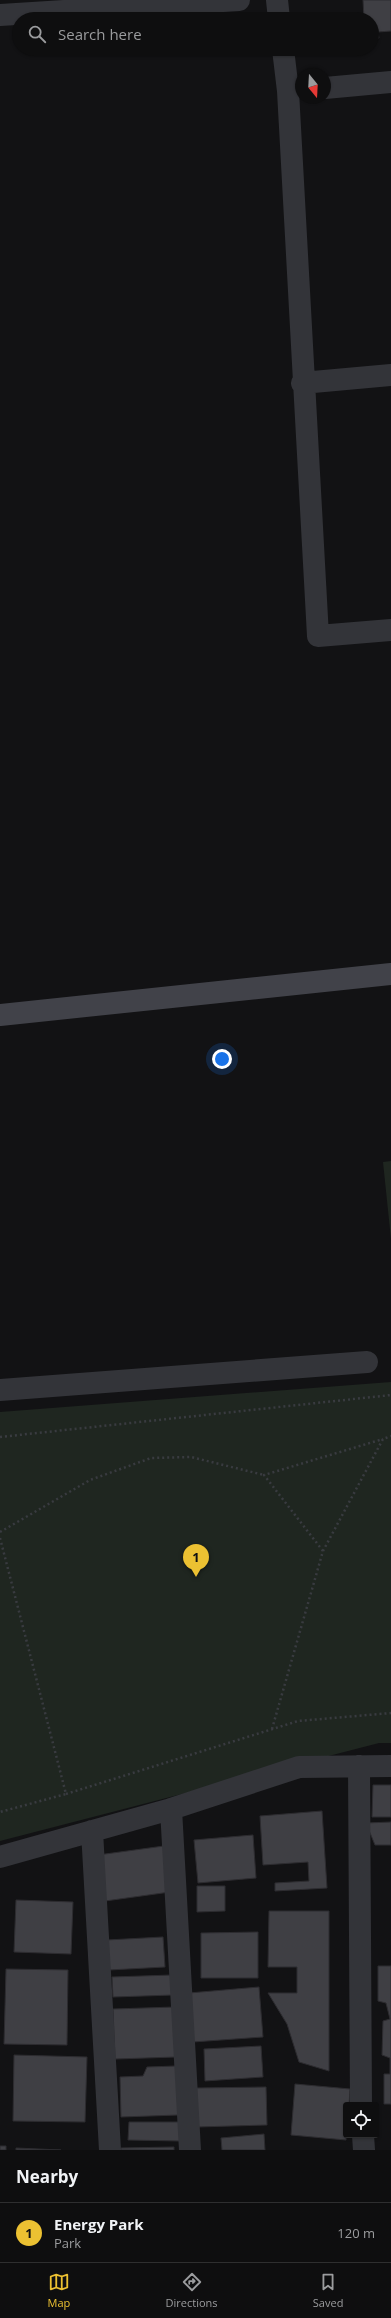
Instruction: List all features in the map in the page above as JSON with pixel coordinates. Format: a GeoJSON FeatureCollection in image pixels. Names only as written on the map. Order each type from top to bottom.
{"type":"FeatureCollection","features":[{"type":"Feature","properties":{"kind":"street"},"geometry":{"type":"LineString","coordinates":[[48,12],[239,0]]}},
{"type":"Feature","properties":{"kind":"street"},"geometry":{"type":"LineString","coordinates":[[277,0],[278,12]]}},
{"type":"Feature","properties":{"kind":"street"},"geometry":{"type":"LineString","coordinates":[[0,15],[12,14]]}},
{"type":"Feature","properties":{"kind":"street"},"geometry":{"type":"LineString","coordinates":[[285,56],[294,90],[302,383],[318,636],[391,630]]}},
{"type":"Feature","properties":{"kind":"street"},"geometry":{"type":"LineString","coordinates":[[331,87],[391,82]]}},
{"type":"Feature","properties":{"kind":"street"},"geometry":{"type":"LineString","coordinates":[[302,383],[391,375]]}},
{"type":"Feature","properties":{"kind":"street"},"geometry":{"type":"LineString","coordinates":[[0,1015],[391,974]]}},
{"type":"Feature","properties":{"kind":"street"},"geometry":{"type":"LineString","coordinates":[[0,1390],[367,1362]]}},
{"type":"Feature","properties":{"kind":"street"},"geometry":{"type":"LineString","coordinates":[[359,1766],[362,2102]]}},
{"type":"Feature","properties":{"kind":"street"},"geometry":{"type":"LineString","coordinates":[[0,1857],[171,1809],[299,1767],[391,1766]]}},
{"type":"Feature","properties":{"kind":"street"},"geometry":{"type":"LineString","coordinates":[[171,1809],[190,2150]]}},
{"type":"Feature","properties":{"kind":"street"},"geometry":{"type":"LineString","coordinates":[[92,1831],[110,2150]]}},
{"type":"Feature","properties":{"kind":"street"},"geometry":{"type":"LineString","coordinates":[[363,2138],[364,2150]]}},
{"type":"Feature","properties":{"kind":"path"},"geometry":{"type":"LineString","coordinates":[[0,1437],[391,1395]]}},
{"type":"Feature","properties":{"kind":"path"},"geometry":{"type":"LineString","coordinates":[[0,1532],[90,1480],[150,1458],[191,1457],[264,1475],[391,1436]]}},
{"type":"Feature","properties":{"kind":"path"},"geometry":{"type":"LineString","coordinates":[[272,1729],[323,1551],[383,1439]]}},
{"type":"Feature","properties":{"kind":"path"},"geometry":{"type":"LineString","coordinates":[[264,1475],[323,1551]]}},
{"type":"Feature","properties":{"kind":"path"},"geometry":{"type":"LineString","coordinates":[[0,1538],[66,1794]]}},
{"type":"Feature","properties":{"kind":"path"},"geometry":{"type":"LineString","coordinates":[[0,1812],[66,1794],[298,1721],[391,1713]]}},
{"type":"Feature","properties":{"kind":"shaded area"},"geometry":{"type":"Polygon","coordinates":[[[391,1161],[391,1239],[383,1162],[391,1161]]]}},
{"type":"Feature","properties":{"kind":"shaded area"},"geometry":{"type":"Polygon","coordinates":[[[391,1382],[391,1743],[379,1743],[0,1841],[0,1412],[391,1382]]]}},
{"type":"Feature","properties":{"kind":"building"},"geometry":{"type":"Polygon","coordinates":[[[363,0],[391,0],[391,31],[379,32],[379,12],[364,12],[363,0]]]}},
{"type":"Feature","properties":{"kind":"building"},"geometry":{"type":"Polygon","coordinates":[[[373,1785],[391,1785],[391,1817],[372,1817],[373,1785]]]}},
{"type":"Feature","properties":{"kind":"building"},"geometry":{"type":"Polygon","coordinates":[[[322,1811],[327,1888],[275,1891],[275,1883],[309,1881],[308,1862],[263,1865],[260,1816],[322,1811]]]}},
{"type":"Feature","properties":{"kind":"building"},"geometry":{"type":"Polygon","coordinates":[[[391,1822],[391,1845],[375,1845],[366,1823],[391,1822]]]}},
{"type":"Feature","properties":{"kind":"building"},"geometry":{"type":"Polygon","coordinates":[[[253,1835],[256,1878],[198,1883],[194,1840],[253,1835]]]}},
{"type":"Feature","properties":{"kind":"building"},"geometry":{"type":"Polygon","coordinates":[[[164,1846],[170,1892],[105,1901],[98,1855],[164,1846]]]}},
{"type":"Feature","properties":{"kind":"building"},"geometry":{"type":"Polygon","coordinates":[[[197,1886],[225,1886],[225,1911],[197,1912],[197,1886]]]}},
{"type":"Feature","properties":{"kind":"building"},"geometry":{"type":"Polygon","coordinates":[[[16,1900],[73,1902],[71,1954],[14,1952],[16,1900]]]}},
{"type":"Feature","properties":{"kind":"building"},"geometry":{"type":"Polygon","coordinates":[[[269,1911],[329,1911],[329,2071],[299,2062],[287,2024],[268,1993],[297,1993],[297,1967],[268,1967],[269,1911]]]}},
{"type":"Feature","properties":{"kind":"building"},"geometry":{"type":"Polygon","coordinates":[[[258,1932],[258,1978],[201,1978],[201,1933],[258,1932]]]}},
{"type":"Feature","properties":{"kind":"building"},"geometry":{"type":"Polygon","coordinates":[[[163,1937],[165,1967],[109,1970],[107,1940],[163,1937]]]}},
{"type":"Feature","properties":{"kind":"building"},"geometry":{"type":"Polygon","coordinates":[[[378,1966],[391,1966],[391,2104],[384,2104],[384,2074],[390,2074],[390,2058],[382,2055],[383,2021],[390,2019],[386,2003],[378,2001],[378,1966]]]}},
{"type":"Feature","properties":{"kind":"building"},"geometry":{"type":"Polygon","coordinates":[[[6,1969],[68,1970],[67,2045],[4,2044],[6,1969]]]}},
{"type":"Feature","properties":{"kind":"building"},"geometry":{"type":"Polygon","coordinates":[[[172,1975],[173,1995],[113,1997],[112,1977],[172,1975]]]}},
{"type":"Feature","properties":{"kind":"building"},"geometry":{"type":"Polygon","coordinates":[[[259,1987],[263,2037],[193,2042],[189,1993],[259,1987]]]}},
{"type":"Feature","properties":{"kind":"building"},"geometry":{"type":"Polygon","coordinates":[[[175,2007],[176,2057],[115,2059],[113,2009],[175,2007]]]}},
{"type":"Feature","properties":{"kind":"building"},"geometry":{"type":"Polygon","coordinates":[[[261,2046],[263,2077],[205,2081],[204,2049],[261,2046]]]}},
{"type":"Feature","properties":{"kind":"building"},"geometry":{"type":"Polygon","coordinates":[[[14,2055],[87,2057],[85,2122],[13,2121],[14,2055]]]}},
{"type":"Feature","properties":{"kind":"building"},"geometry":{"type":"Polygon","coordinates":[[[176,2066],[178,2115],[121,2117],[120,2077],[143,2076],[147,2067],[176,2066]]]}},
{"type":"Feature","properties":{"kind":"building"},"geometry":{"type":"Polygon","coordinates":[[[295,2084],[350,2089],[349,2102],[343,2102],[343,2138],[346,2138],[346,2140],[291,2135],[295,2084]]]}},
{"type":"Feature","properties":{"kind":"building"},"geometry":{"type":"Polygon","coordinates":[[[266,2087],[267,2125],[197,2127],[196,2088],[266,2087]]]}},
{"type":"Feature","properties":{"kind":"building"},"geometry":{"type":"Polygon","coordinates":[[[129,2122],[180,2122],[180,2141],[128,2140],[129,2122]]]}},
{"type":"Feature","properties":{"kind":"building"},"geometry":{"type":"Polygon","coordinates":[[[264,2134],[265,2150],[222,2150],[221,2138],[264,2134]]]}},
{"type":"Feature","properties":{"kind":"building"},"geometry":{"type":"Polygon","coordinates":[[[0,2146],[6,2146],[6,2150],[0,2150],[0,2146]]]}},
{"type":"Feature","properties":{"kind":"building"},"geometry":{"type":"Polygon","coordinates":[[[174,2147],[174,2150],[121,2150],[121,2148],[174,2147]]]}},
{"type":"Feature","properties":{"kind":"building"},"geometry":{"type":"Polygon","coordinates":[[[16,2148],[61,2150],[16,2150],[16,2148]]]}},
{"type":"Feature","properties":{"kind":"place","name":"Energy Park"},"geometry":{"type":"Point","coordinates":[196,1577]}}]}
